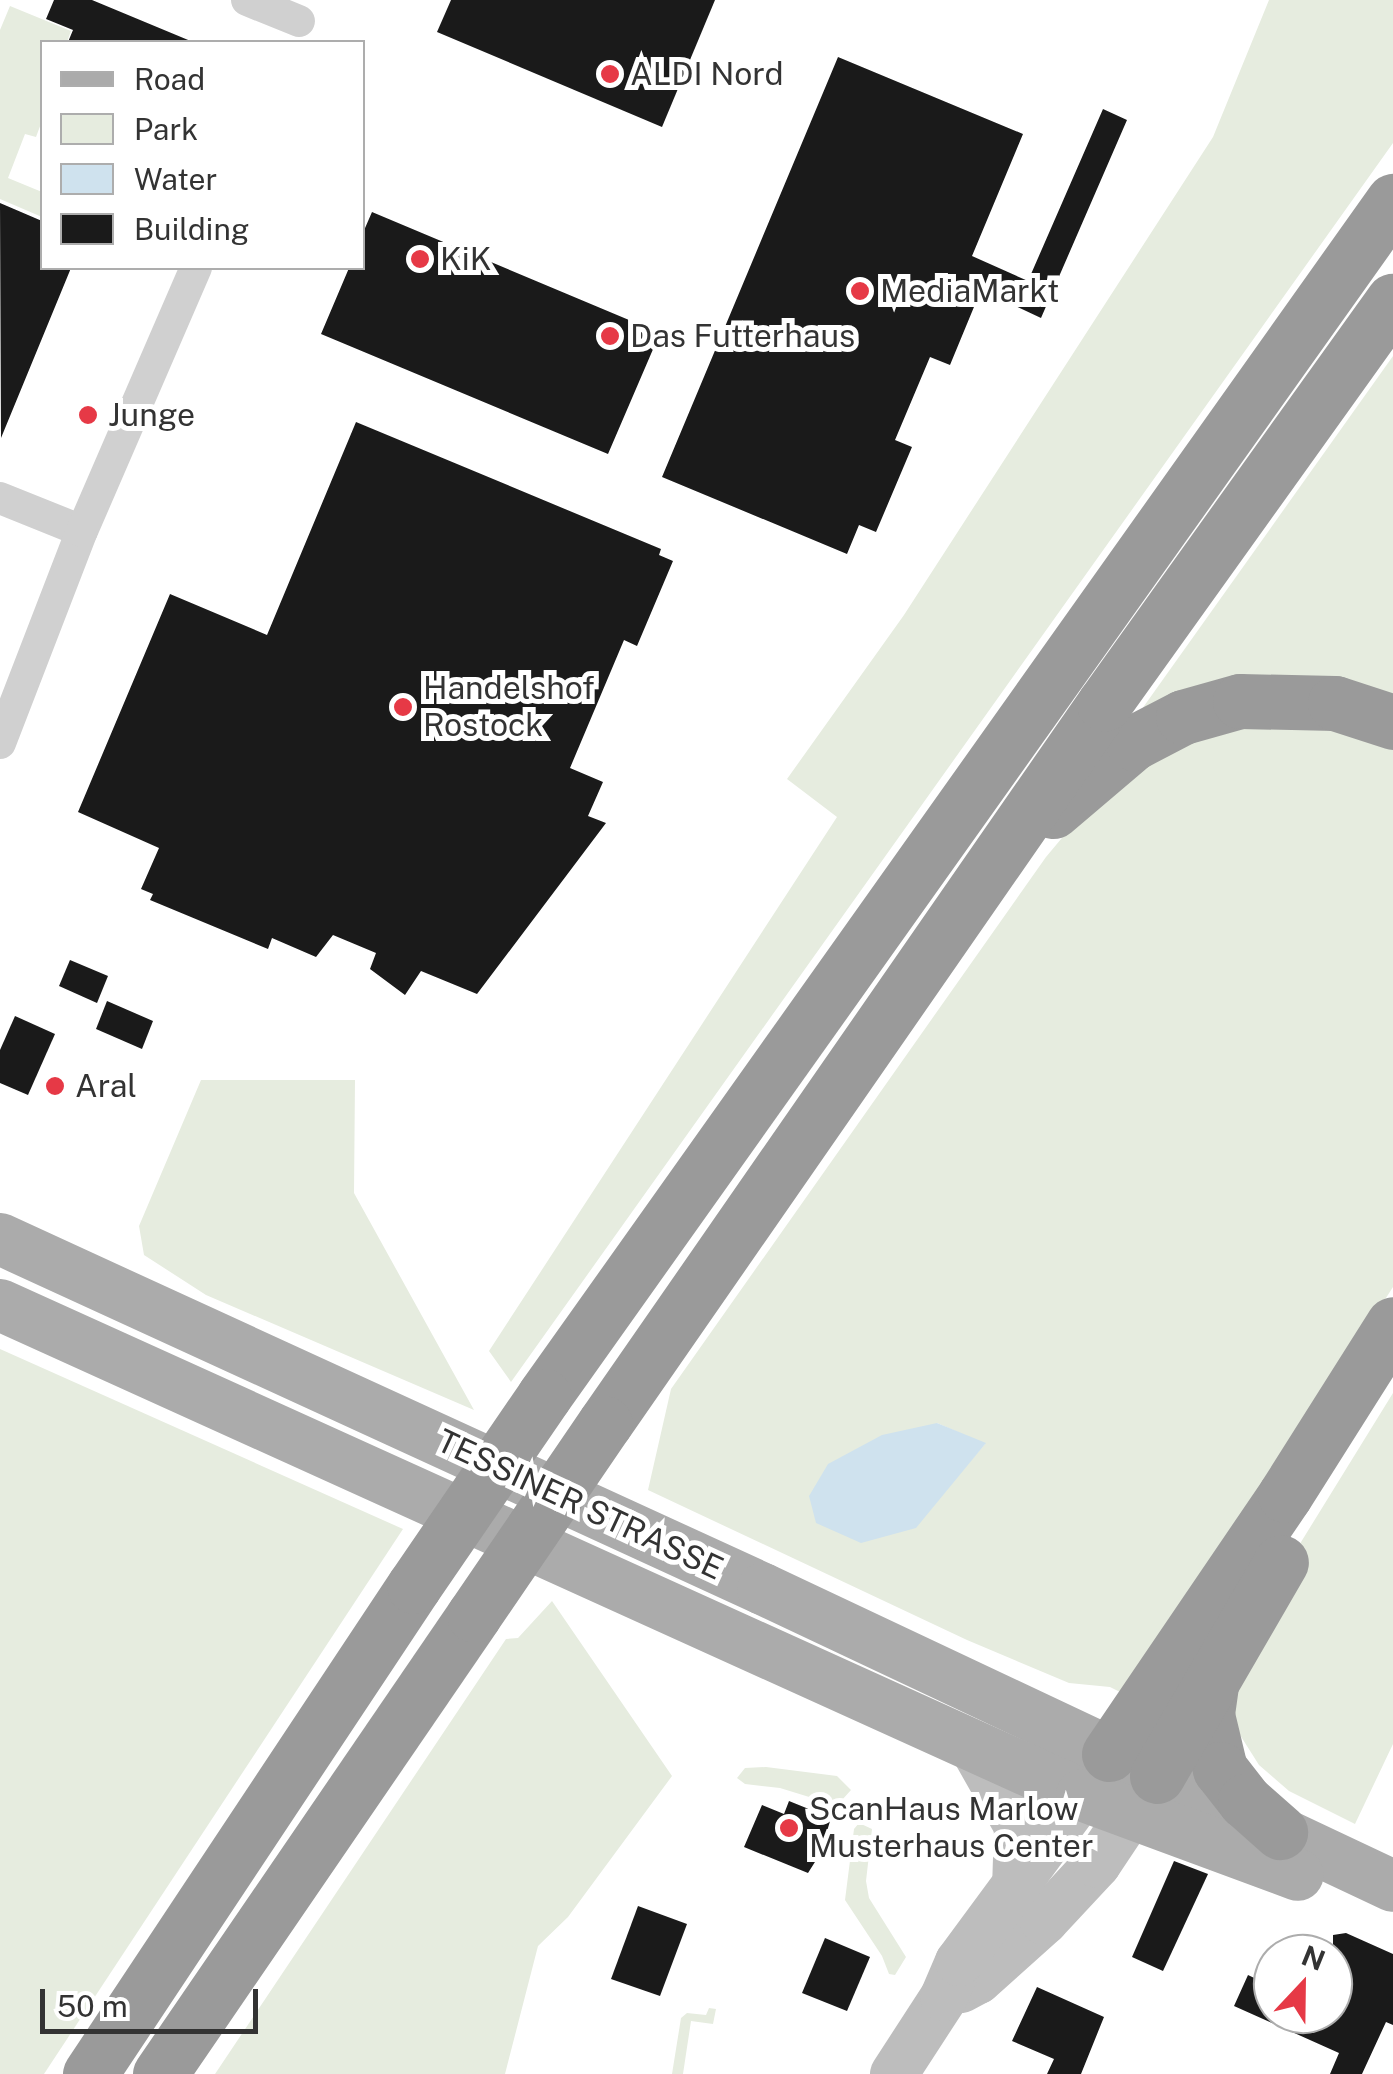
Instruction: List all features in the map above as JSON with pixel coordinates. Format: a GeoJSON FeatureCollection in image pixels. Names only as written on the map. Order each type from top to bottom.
{"type":"FeatureCollection","features":[{"type":"Feature","properties":{"kind":"highway"},"geometry":{"type":"LineString","coordinates":[[90,2074],[544,1396],[1393,201]]}},
{"type":"Feature","properties":{"kind":"highway"},"geometry":{"type":"LineString","coordinates":[[160,2074],[604,1423],[1393,301]]}},
{"type":"Feature","properties":{"kind":"highway"},"geometry":{"type":"LineString","coordinates":[[1001,855],[1133,743],[1183,718],[1240,701],[1292,699],[1336,703],[1393,722]]}},
{"type":"Feature","properties":{"kind":"highway"},"geometry":{"type":"LineString","coordinates":[[1120,1784],[1285,1495],[1393,1324]]}},
{"type":"Feature","properties":{"kind":"highway"},"geometry":{"type":"LineString","coordinates":[[1120,1784],[1212,1678],[1393,1374]]}},
{"type":"Feature","properties":{"kind":"highway"},"geometry":{"type":"LineString","coordinates":[[1212,1678],[1207,1715],[1220,1768],[1244,1801],[1280,1832]]}},
{"type":"Feature","properties":{"kind":"main road","name":"TESSINER STRASSE"},"geometry":{"type":"LineString","coordinates":[[0,1239],[1120,1784]]}},
{"type":"Feature","properties":{"kind":"main road","name":"TESSINER STRASSE"},"geometry":{"type":"LineString","coordinates":[[0,1305],[972,1746],[1120,1784]]}},
{"type":"Feature","properties":{"kind":"main road"},"geometry":{"type":"LineString","coordinates":[[1120,1784],[1280,1832],[1393,1886]]}},
{"type":"Feature","properties":{"kind":"main road"},"geometry":{"type":"LineString","coordinates":[[1120,1784],[1393,1910]]}},
{"type":"Feature","properties":{"kind":"street"},"geometry":{"type":"LineString","coordinates":[[247,0],[299,21]]}},
{"type":"Feature","properties":{"kind":"street"},"geometry":{"type":"LineString","coordinates":[[0,743],[82,531],[195,270]]}},
{"type":"Feature","properties":{"kind":"street"},"geometry":{"type":"LineString","coordinates":[[0,498],[82,531]]}},
{"type":"Feature","properties":{"kind":"street"},"geometry":{"type":"LineString","coordinates":[[972,1746],[1018,1826],[1016,1889]]}},
{"type":"Feature","properties":{"kind":"street"},"geometry":{"type":"LineString","coordinates":[[894,2074],[944,1997],[960,1962],[1016,1889],[1120,1784]]}},
{"type":"Feature","properties":{"kind":"street"},"geometry":{"type":"LineString","coordinates":[[944,1997],[978,1980],[1044,1921],[1096,1864],[1120,1784]]}},
{"type":"Feature","properties":{"kind":"green space"},"geometry":{"type":"Polygon","coordinates":[[[1269,0],[1393,0],[1393,143],[511,1382],[489,1351],[837,817],[787,779],[904,615],[1213,137],[1269,0]]]}},
{"type":"Feature","properties":{"kind":"green space"},"geometry":{"type":"Polygon","coordinates":[[[10,6],[71,31],[68,40],[40,40],[40,126],[36,137],[25,134],[8,178],[40,191],[40,216],[0,199],[0,30],[10,6]]]}},
{"type":"Feature","properties":{"kind":"green space"},"geometry":{"type":"Polygon","coordinates":[[[1393,356],[1393,704],[1127,730],[1393,356]]]}},
{"type":"Feature","properties":{"kind":"green space"},"geometry":{"type":"Polygon","coordinates":[[[1227,718],[1393,737],[1393,1287],[1130,1697],[1110,1687],[1069,1683],[967,1640],[648,1490],[671,1389],[1046,857],[1102,790],[1227,718]],[[937,1423],[941,1495],[985,1444],[937,1423]]]}},
{"type":"Feature","properties":{"kind":"green space"},"geometry":{"type":"Polygon","coordinates":[[[201,1080],[355,1080],[354,1193],[474,1410],[206,1295],[144,1255],[139,1226],[201,1080]]]}},
{"type":"Feature","properties":{"kind":"green space"},"geometry":{"type":"Polygon","coordinates":[[[0,1349],[403,1529],[44,2074],[0,2074],[0,1349]]]}},
{"type":"Feature","properties":{"kind":"green space"},"geometry":{"type":"Polygon","coordinates":[[[1393,1393],[1393,1744],[1355,1824],[1289,1791],[1259,1765],[1240,1735],[1232,1739],[1224,1701],[1264,1602],[1393,1393]]]}},
{"type":"Feature","properties":{"kind":"green space"},"geometry":{"type":"Polygon","coordinates":[[[552,1601],[672,1776],[568,1917],[538,1946],[505,2074],[215,2074],[506,1639],[518,1638],[552,1601]]]}},
{"type":"Feature","properties":{"kind":"green space"},"geometry":{"type":"Polygon","coordinates":[[[745,1768],[837,1776],[851,1790],[842,1800],[819,1800],[780,1788],[745,1784],[737,1778],[745,1768]]]}},
{"type":"Feature","properties":{"kind":"green space"},"geometry":{"type":"Polygon","coordinates":[[[859,1823],[872,1829],[866,1881],[869,1898],[906,1957],[895,1975],[889,1974],[882,1956],[845,1900],[854,1829],[859,1823]]]}},
{"type":"Feature","properties":{"kind":"green space"},"geometry":{"type":"Polygon","coordinates":[[[709,2008],[716,2009],[713,2024],[691,2021],[683,2074],[672,2074],[681,2018],[687,2013],[706,2015],[709,2008]]]}},
{"type":"Feature","properties":{"kind":"water"},"geometry":{"type":"Polygon","coordinates":[[[937,1423],[986,1443],[916,1528],[861,1543],[816,1523],[809,1496],[828,1464],[882,1435],[937,1423]]]}},
{"type":"Feature","properties":{"kind":"building"},"geometry":{"type":"Polygon","coordinates":[[[54,0],[92,0],[188,40],[69,40],[73,30],[46,19],[54,0]]]}},
{"type":"Feature","properties":{"kind":"building","name":"ALDI Nord"},"geometry":{"type":"Polygon","coordinates":[[[451,0],[715,0],[662,127],[437,32],[451,0]]]}},
{"type":"Feature","properties":{"kind":"building","name":"MediaMarkt"},"geometry":{"type":"Polygon","coordinates":[[[838,57],[1023,134],[972,256],[1028,281],[1103,109],[1127,120],[1041,318],[981,290],[950,365],[930,357],[895,440],[912,447],[876,532],[859,525],[847,554],[662,477],[838,57]]]}},
{"type":"Feature","properties":{"kind":"building"},"geometry":{"type":"Polygon","coordinates":[[[0,203],[40,220],[40,270],[70,270],[1,438],[0,203]]]}},
{"type":"Feature","properties":{"kind":"building"},"geometry":{"type":"Polygon","coordinates":[[[372,212],[660,333],[608,454],[321,334],[348,270],[365,270],[365,228],[372,212]]]}},
{"type":"Feature","properties":{"kind":"building","name":"Handelshof Rostock"},"geometry":{"type":"Polygon","coordinates":[[[356,422],[661,549],[659,555],[673,561],[637,646],[624,640],[570,768],[603,782],[588,816],[606,823],[477,994],[421,971],[405,995],[370,969],[376,953],[333,935],[316,957],[272,938],[268,949],[150,900],[153,894],[141,889],[159,848],[78,812],[170,594],[267,635],[356,422]]]}},
{"type":"Feature","properties":{"kind":"building"},"geometry":{"type":"Polygon","coordinates":[[[70,960],[108,976],[97,1003],[59,986],[70,960]]]}},
{"type":"Feature","properties":{"kind":"building"},"geometry":{"type":"Polygon","coordinates":[[[107,1001],[153,1021],[142,1049],[96,1029],[107,1001]]]}},
{"type":"Feature","properties":{"kind":"building"},"geometry":{"type":"Polygon","coordinates":[[[15,1016],[55,1034],[28,1095],[0,1083],[0,1050],[15,1016]]]}},
{"type":"Feature","properties":{"kind":"building","name":"ScanHaus Marlow Musterhaus Center"},"geometry":{"type":"Polygon","coordinates":[[[789,1801],[831,1818],[820,1854],[808,1873],[744,1847],[762,1805],[784,1814],[789,1801]]]}},
{"type":"Feature","properties":{"kind":"building"},"geometry":{"type":"Polygon","coordinates":[[[1174,1861],[1208,1874],[1163,1971],[1132,1957],[1174,1861]]]}},
{"type":"Feature","properties":{"kind":"building"},"geometry":{"type":"Polygon","coordinates":[[[638,1906],[687,1924],[660,1996],[611,1979],[638,1906]]]}},
{"type":"Feature","properties":{"kind":"building"},"geometry":{"type":"Polygon","coordinates":[[[1353,1936],[1393,1954],[1393,2025],[1386,2022],[1362,2074],[1330,2074],[1339,2053],[1297,2034],[1353,2034],[1353,1936]]]}},
{"type":"Feature","properties":{"kind":"building"},"geometry":{"type":"Polygon","coordinates":[[[825,1938],[870,1957],[847,2011],[802,1993],[825,1938]]]}},
{"type":"Feature","properties":{"kind":"building"},"geometry":{"type":"Polygon","coordinates":[[[1248,1975],[1253,1977],[1253,2015],[1234,2006],[1248,1975]]]}},
{"type":"Feature","properties":{"kind":"building"},"geometry":{"type":"Polygon","coordinates":[[[1037,1987],[1104,2017],[1081,2074],[1047,2074],[1054,2059],[1012,2041],[1037,1987]]]}},
{"type":"Feature","properties":{"kind":"place","name":"ALDI Nord"},"geometry":{"type":"Point","coordinates":[610,74]}},
{"type":"Feature","properties":{"kind":"place","name":"KiK"},"geometry":{"type":"Point","coordinates":[420,259]}},
{"type":"Feature","properties":{"kind":"place","name":"MediaMarkt"},"geometry":{"type":"Point","coordinates":[860,291]}},
{"type":"Feature","properties":{"kind":"place","name":"Das Futterhaus"},"geometry":{"type":"Point","coordinates":[610,336]}},
{"type":"Feature","properties":{"kind":"place","name":"Junge"},"geometry":{"type":"Point","coordinates":[88,415]}},
{"type":"Feature","properties":{"kind":"place","name":"Handelshof Rostock"},"geometry":{"type":"Point","coordinates":[403,707]}},
{"type":"Feature","properties":{"kind":"place","name":"Aral"},"geometry":{"type":"Point","coordinates":[55,1086]}},
{"type":"Feature","properties":{"kind":"place","name":"ScanHaus Marlow Musterhaus Center"},"geometry":{"type":"Point","coordinates":[789,1828]}}]}
